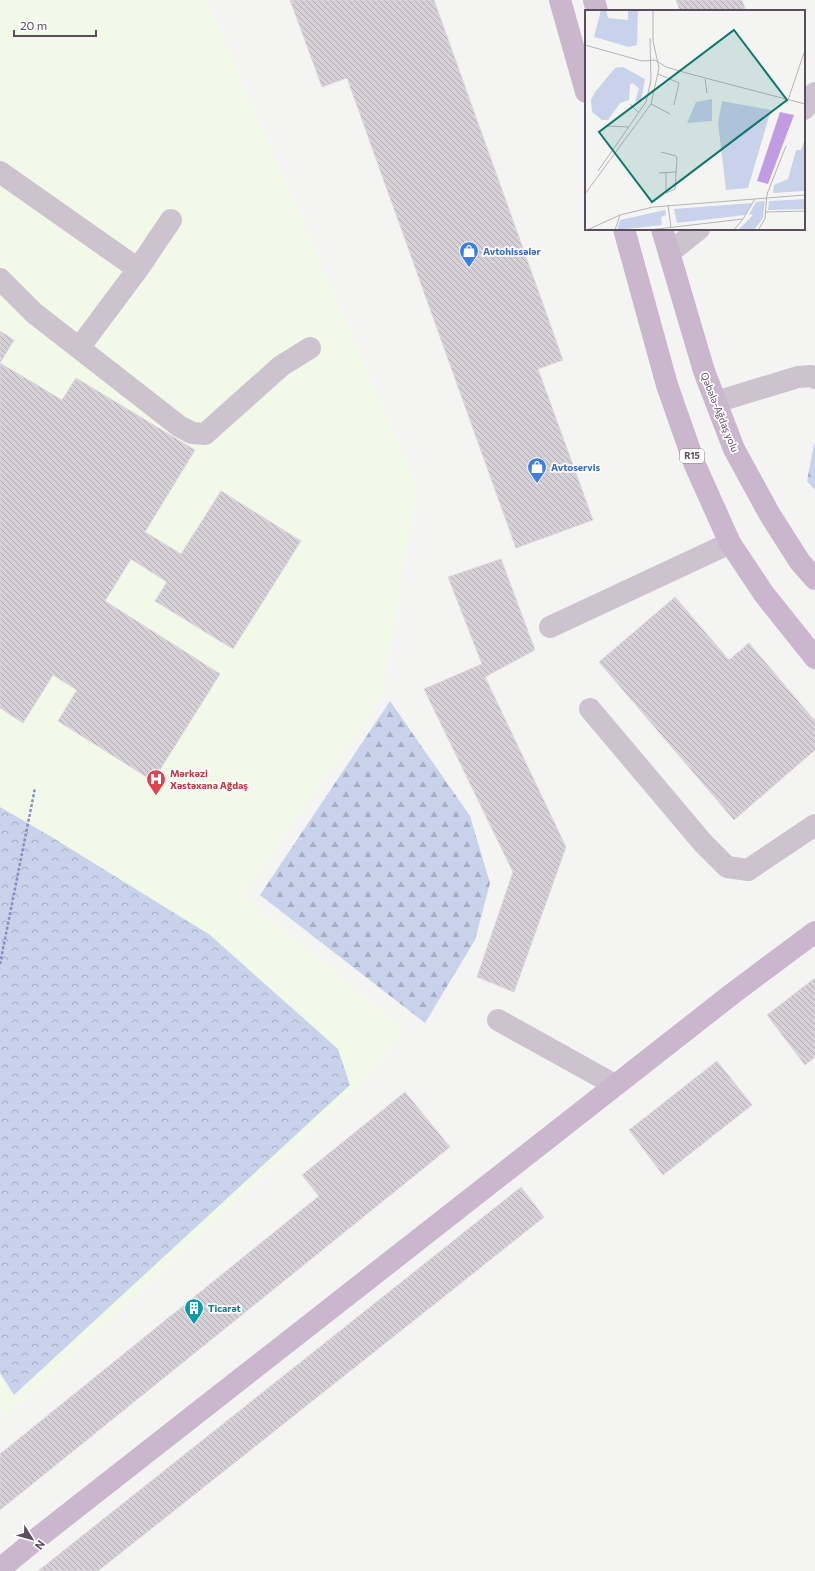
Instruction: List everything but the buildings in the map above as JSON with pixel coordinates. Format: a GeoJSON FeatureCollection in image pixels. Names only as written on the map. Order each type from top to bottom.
{"type":"FeatureCollection","features":[{"type":"Feature","properties":{"kind":"main road"},"geometry":{"type":"LineString","coordinates":[[560,0],[585,88]]}},
{"type":"Feature","properties":{"kind":"main road"},"geometry":{"type":"LineString","coordinates":[[594,0],[597,10]]}},
{"type":"Feature","properties":{"kind":"main road","name":"R15"},"geometry":{"type":"LineString","coordinates":[[624,230],[667,385],[695,465],[730,543],[764,594],[815,658]]}},
{"type":"Feature","properties":{"kind":"main road","name":"Qəbələ-Ağdaş yolu"},"geometry":{"type":"LineString","coordinates":[[662,230],[704,371],[734,449],[770,515],[800,562],[815,579]]}},
{"type":"Feature","properties":{"kind":"main road"},"geometry":{"type":"LineString","coordinates":[[0,1569],[615,1085],[815,932]]}},
{"type":"Feature","properties":{"kind":"lane"},"geometry":{"type":"LineString","coordinates":[[805,108],[815,93]]}},
{"type":"Feature","properties":{"kind":"lane"},"geometry":{"type":"LineString","coordinates":[[0,172],[138,269]]}},
{"type":"Feature","properties":{"kind":"lane"},"geometry":{"type":"LineString","coordinates":[[79,348],[138,269],[171,220]]}},
{"type":"Feature","properties":{"kind":"lane"},"geometry":{"type":"LineString","coordinates":[[669,253],[698,230]]}},
{"type":"Feature","properties":{"kind":"lane"},"geometry":{"type":"LineString","coordinates":[[0,280],[34,313],[179,426],[192,433],[205,434],[281,366],[310,348]]}},
{"type":"Feature","properties":{"kind":"lane"},"geometry":{"type":"LineString","coordinates":[[716,402],[798,377],[811,376],[815,378]]}},
{"type":"Feature","properties":{"kind":"lane"},"geometry":{"type":"LineString","coordinates":[[550,627],[730,543]]}},
{"type":"Feature","properties":{"kind":"lane"},"geometry":{"type":"LineString","coordinates":[[590,709],[703,843],[727,867],[748,870],[815,825]]}},
{"type":"Feature","properties":{"kind":"lane"},"geometry":{"type":"LineString","coordinates":[[498,1020],[615,1085]]}},
{"type":"Feature","properties":{"kind":"path"},"geometry":{"type":"LineString","coordinates":[[0,964],[35,788]]}},
{"type":"Feature","properties":{"kind":"shaded area","name":"Mərkəzi Xəstəxana Ağdaş"},"geometry":{"type":"Polygon","coordinates":[[[3,0],[207,0],[417,486],[382,697],[242,895],[405,1030],[355,1090],[6,1416],[0,1407],[0,6],[3,0]]]}},
{"type":"Feature","properties":{"kind":"green space"},"geometry":{"type":"Polygon","coordinates":[[[815,444],[815,490],[807,481],[815,444]]]}},
{"type":"Feature","properties":{"kind":"green space"},"geometry":{"type":"Polygon","coordinates":[[[390,701],[470,816],[490,883],[475,940],[425,1023],[260,895],[390,701]]]}},
{"type":"Feature","properties":{"kind":"green space"},"geometry":{"type":"Polygon","coordinates":[[[0,807],[50,836],[210,935],[338,1049],[350,1085],[14,1395],[0,1373],[0,807]]]}},
{"type":"Feature","properties":{"kind":"place","name":"Avtohissələr"},"geometry":{"type":"Point","coordinates":[469,268]}},
{"type":"Feature","properties":{"kind":"place","name":"Avtoservis"},"geometry":{"type":"Point","coordinates":[537,484]}},
{"type":"Feature","properties":{"kind":"place","name":"Mərkəzi Xəstəxana Ağdaş"},"geometry":{"type":"Point","coordinates":[156,796]}},
{"type":"Feature","properties":{"kind":"place","name":"Ticarət"},"geometry":{"type":"Point","coordinates":[194,1325]}}]}
